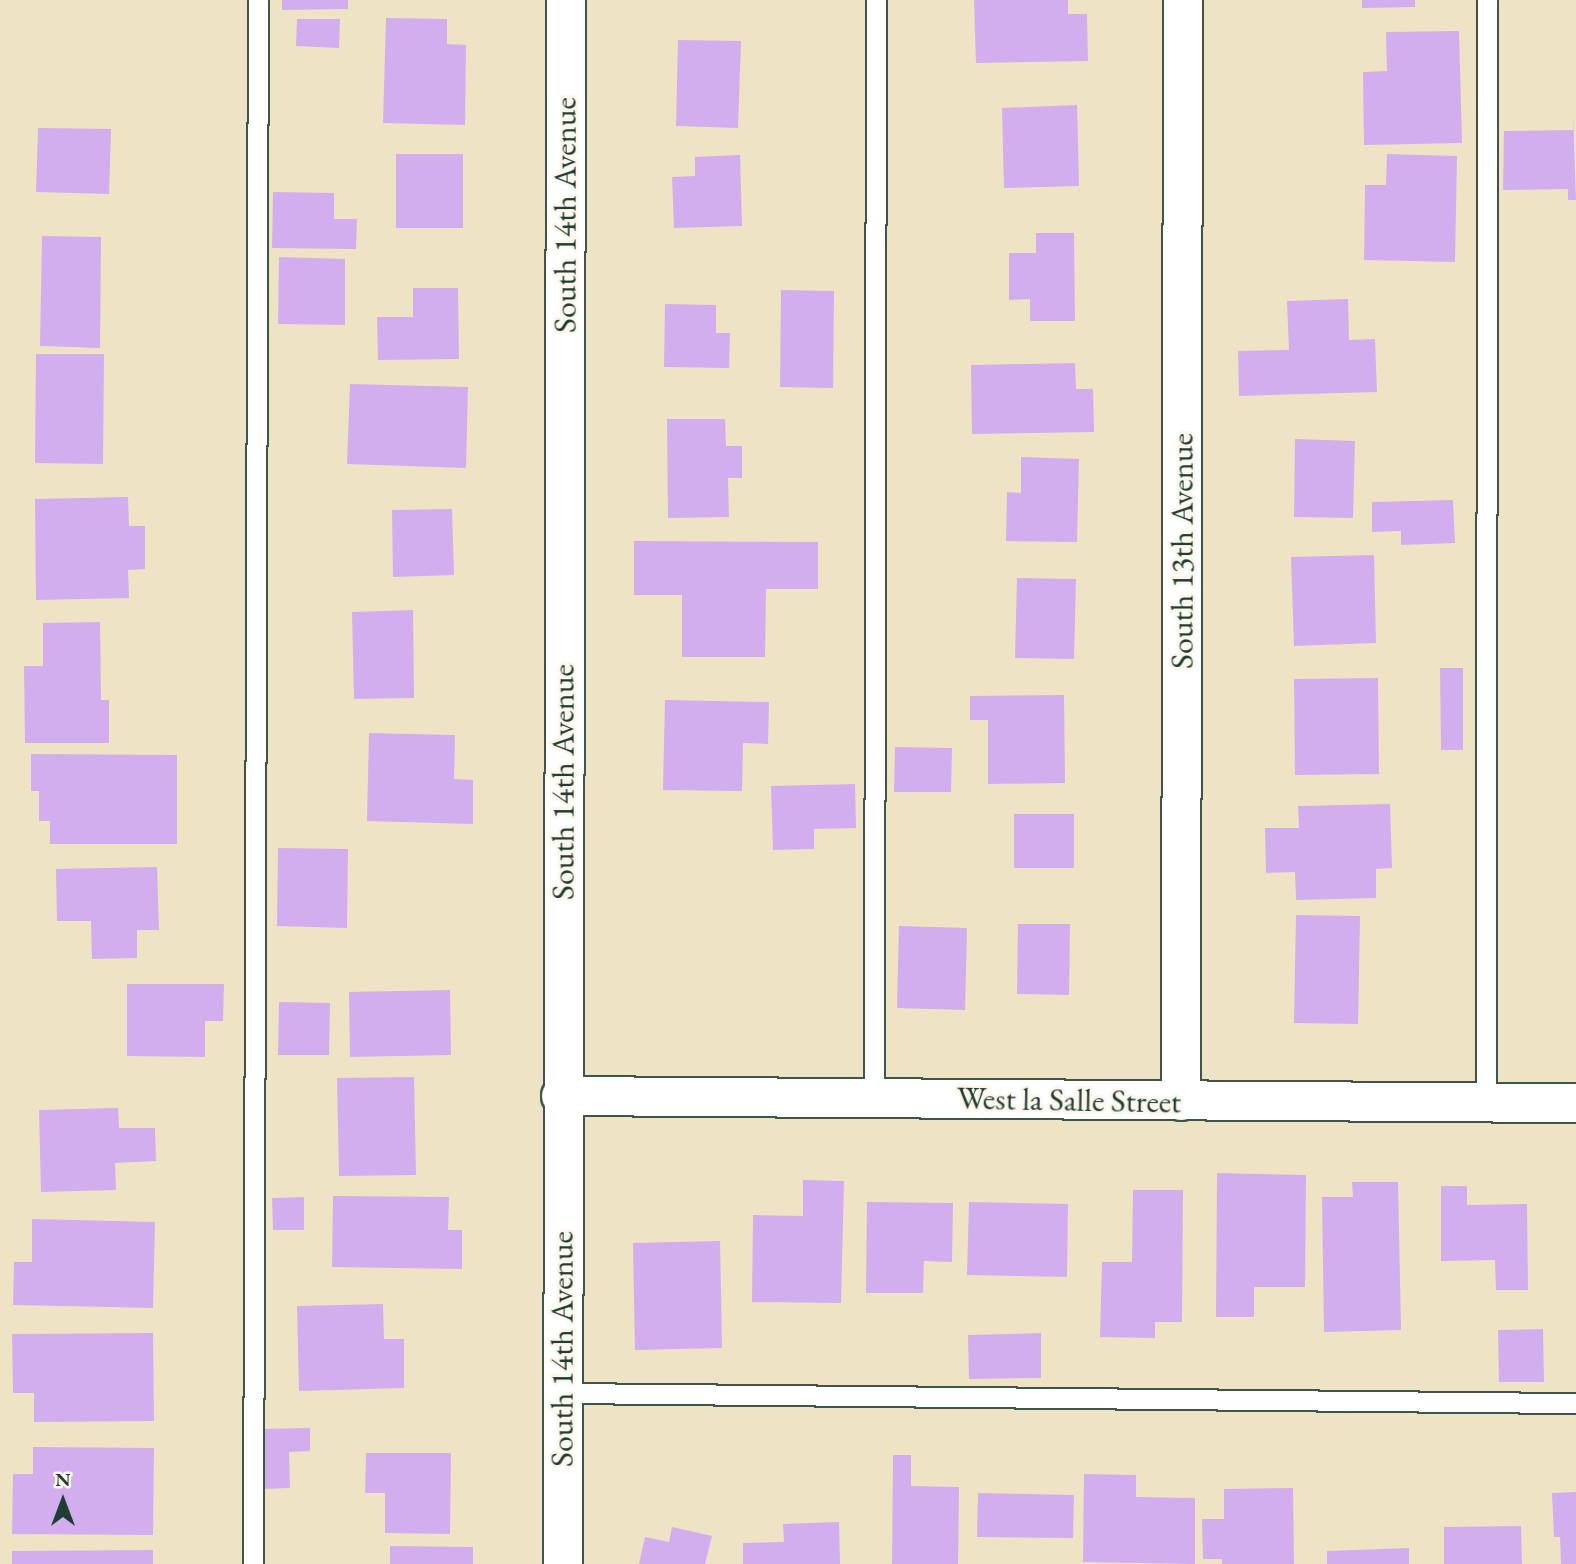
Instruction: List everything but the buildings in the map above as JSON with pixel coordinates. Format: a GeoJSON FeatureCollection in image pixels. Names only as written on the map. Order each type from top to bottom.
{"type":"FeatureCollection","features":[{"type":"Feature","properties":{"kind":"street","name":"South 14th Avenue"},"geometry":{"type":"LineString","coordinates":[[563,1564],[561,1096],[566,0]]}},
{"type":"Feature","properties":{"kind":"street","name":"South 13th Avenue"},"geometry":{"type":"LineString","coordinates":[[1181,1101],[1183,0]]}},
{"type":"Feature","properties":{"kind":"street","name":"West la Salle Street"},"geometry":{"type":"LineString","coordinates":[[561,1096],[1576,1103]]}},
{"type":"Feature","properties":{"kind":"lane"},"geometry":{"type":"LineString","coordinates":[[253,1564],[258,0]]}},
{"type":"Feature","properties":{"kind":"lane"},"geometry":{"type":"LineString","coordinates":[[874,1097],[876,0]]}},
{"type":"Feature","properties":{"kind":"lane"},"geometry":{"type":"LineString","coordinates":[[1486,1104],[1487,0]]}},
{"type":"Feature","properties":{"kind":"lane"},"geometry":{"type":"LineString","coordinates":[[563,1393],[1576,1403]]}}]}
